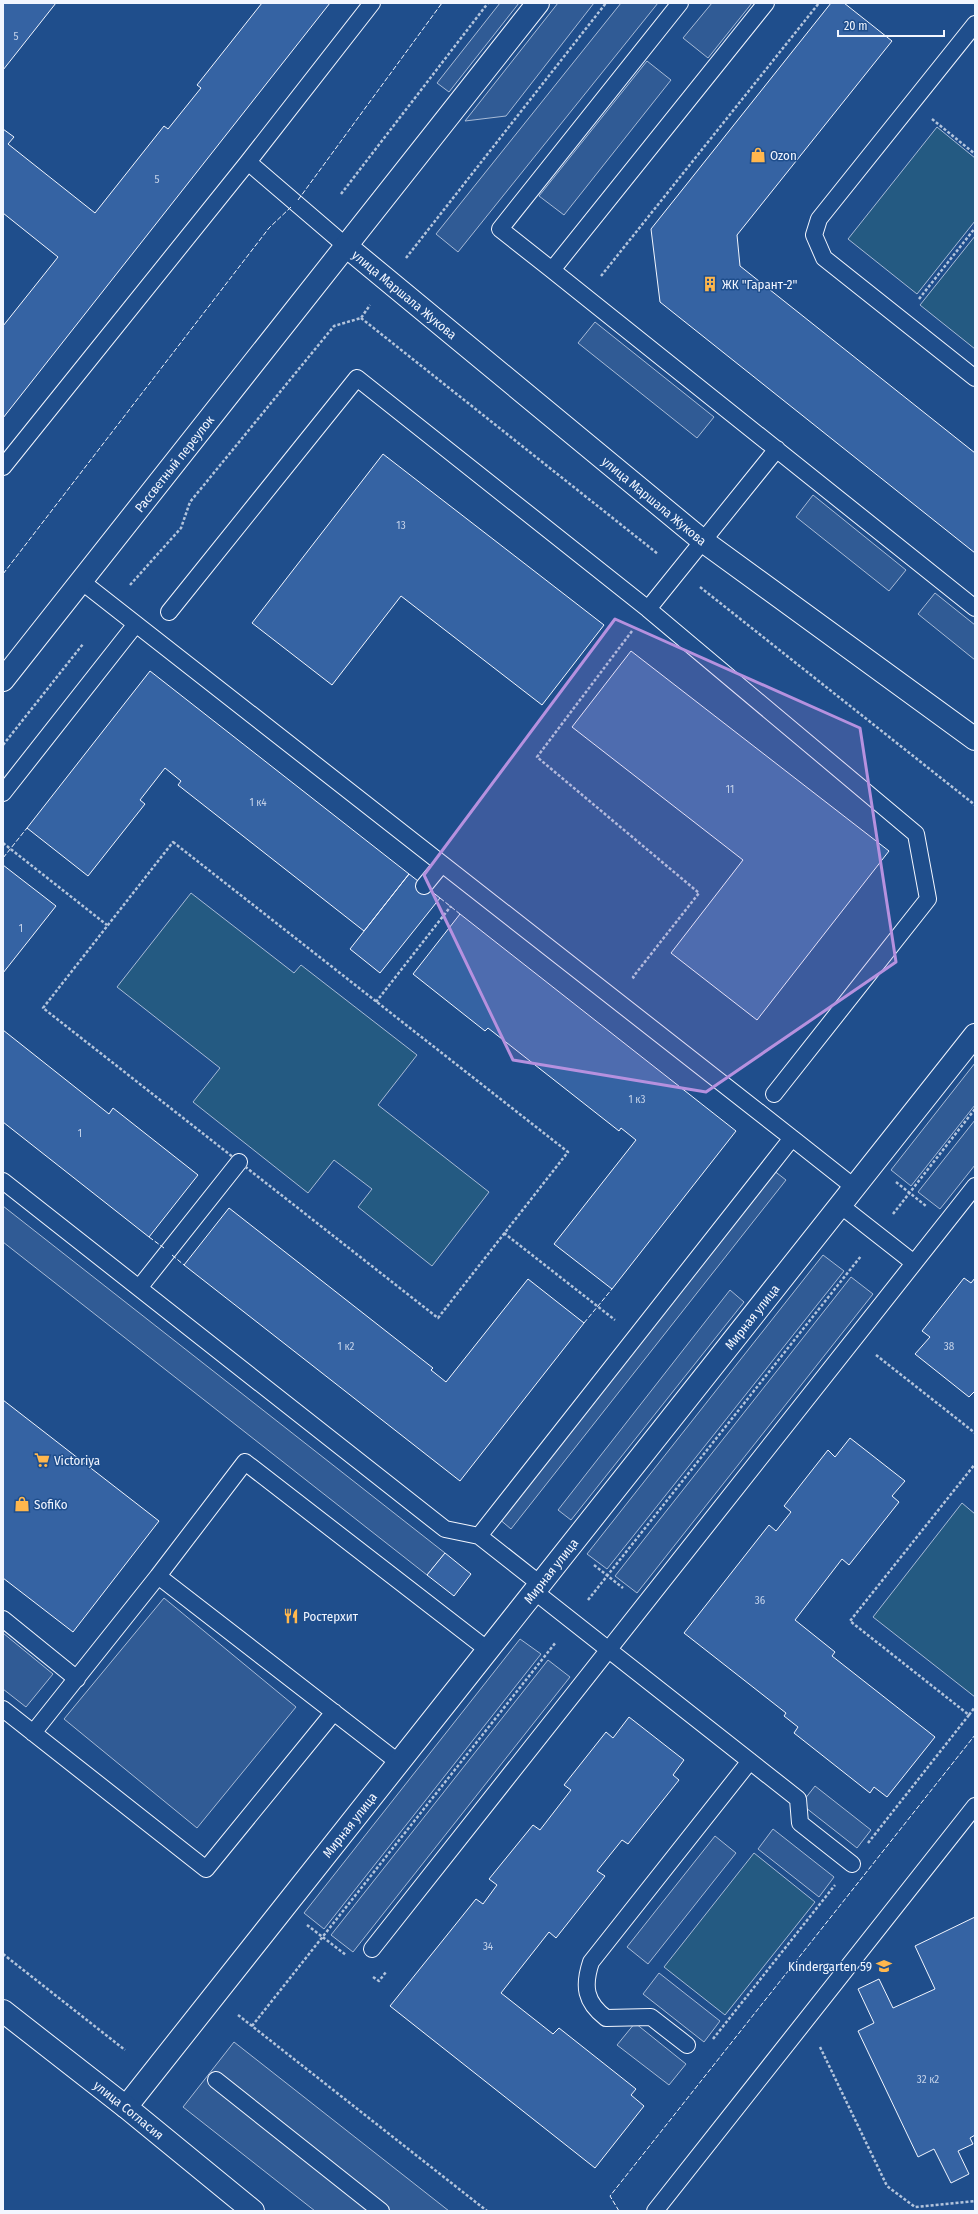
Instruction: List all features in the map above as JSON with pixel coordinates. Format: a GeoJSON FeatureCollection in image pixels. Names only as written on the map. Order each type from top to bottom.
{"type":"FeatureCollection","features":[{"type":"Feature","properties":{"kind":"street","name":"Рассветный переулок"},"geometry":{"type":"LineString","coordinates":[[3,680],[538,3]]}},
{"type":"Feature","properties":{"kind":"street","name":"улица Маршала Жукова"},"geometry":{"type":"LineString","coordinates":[[346,246],[388,283],[703,541],[975,739]]}},
{"type":"Feature","properties":{"kind":"street","name":"Мирная улица"},"geometry":{"type":"LineString","coordinates":[[126,2107],[213,1995],[975,1035]]}},
{"type":"Feature","properties":{"kind":"street","name":"улица Согласия"},"geometry":{"type":"LineString","coordinates":[[3,2011],[126,2107],[253,2211]]}},
{"type":"Feature","properties":{"kind":"lane"},"geometry":{"type":"LineString","coordinates":[[3,468],[248,162],[372,3]]}},
{"type":"Feature","properties":{"kind":"lane"},"geometry":{"type":"LineString","coordinates":[[680,3],[500,229],[975,608]]}},
{"type":"Feature","properties":{"kind":"lane"},"geometry":{"type":"LineString","coordinates":[[552,270],[766,3]]}},
{"type":"Feature","properties":{"kind":"lane"},"geometry":{"type":"LineString","coordinates":[[975,24],[820,219],[814,235],[824,258],[975,378]]}},
{"type":"Feature","properties":{"kind":"lane"},"geometry":{"type":"LineString","coordinates":[[248,162],[346,246]]}},
{"type":"Feature","properties":{"kind":"lane"},"geometry":{"type":"LineString","coordinates":[[169,612],[357,378],[648,609],[916,834],[928,899],[774,1094]]}},
{"type":"Feature","properties":{"kind":"lane"},"geometry":{"type":"LineString","coordinates":[[648,609],[777,449]]}},
{"type":"Feature","properties":{"kind":"lane"},"geometry":{"type":"LineString","coordinates":[[82,581],[854,1187]]}},
{"type":"Feature","properties":{"kind":"lane"},"geometry":{"type":"LineString","coordinates":[[3,793],[136,624]]}},
{"type":"Feature","properties":{"kind":"lane"},"geometry":{"type":"LineString","coordinates":[[424,886],[442,864]]}},
{"type":"Feature","properties":{"kind":"lane"},"geometry":{"type":"LineString","coordinates":[[479,1536],[792,1138]]}},
{"type":"Feature","properties":{"kind":"lane"},"geometry":{"type":"LineString","coordinates":[[139,1288],[239,1162]]}},
{"type":"Feature","properties":{"kind":"lane"},"geometry":{"type":"LineString","coordinates":[[3,1181],[445,1529],[479,1536],[572,1621],[798,1799],[800,1823],[852,1864]]}},
{"type":"Feature","properties":{"kind":"lane"},"geometry":{"type":"LineString","coordinates":[[372,1949],[975,1186]]}},
{"type":"Feature","properties":{"kind":"lane"},"geometry":{"type":"LineString","coordinates":[[840,1205],[914,1263]]}},
{"type":"Feature","properties":{"kind":"lane"},"geometry":{"type":"LineString","coordinates":[[33,1733],[158,1576],[245,1462],[488,1650]]}},
{"type":"Feature","properties":{"kind":"lane"},"geometry":{"type":"LineString","coordinates":[[158,1576],[398,1762]]}},
{"type":"Feature","properties":{"kind":"lane"},"geometry":{"type":"LineString","coordinates":[[3,1619],[77,1679]]}},
{"type":"Feature","properties":{"kind":"lane"},"geometry":{"type":"LineString","coordinates":[[3,1709],[206,1869],[334,1712]]}},
{"type":"Feature","properties":{"kind":"lane"},"geometry":{"type":"LineString","coordinates":[[687,2045],[651,2017],[606,2018],[594,2009],[589,1998],[586,1986],[588,1974],[591,1962],[750,1761]]}},
{"type":"Feature","properties":{"kind":"lane"},"geometry":{"type":"LineString","coordinates":[[655,2211],[975,1806]]}},
{"type":"Feature","properties":{"kind":"lane"},"geometry":{"type":"LineString","coordinates":[[216,2080],[381,2211]]}},
{"type":"Feature","properties":{"kind":"path"},"geometry":{"type":"LineString","coordinates":[[340,194],[488,3]]}},
{"type":"Feature","properties":{"kind":"path"},"geometry":{"type":"LineString","coordinates":[[113,606],[160,549],[181,528],[190,502],[334,326],[361,318],[606,3]]}},
{"type":"Feature","properties":{"kind":"path"},"geometry":{"type":"LineString","coordinates":[[584,296],[819,3]]}},
{"type":"Feature","properties":{"kind":"path"},"geometry":{"type":"LineString","coordinates":[[912,103],[975,154]]}},
{"type":"Feature","properties":{"kind":"path"},"geometry":{"type":"LineString","coordinates":[[902,320],[975,228]]}},
{"type":"Feature","properties":{"kind":"path"},"geometry":{"type":"LineString","coordinates":[[640,982],[633,977],[699,893],[537,758],[648,609]]}},
{"type":"Feature","properties":{"kind":"path"},"geometry":{"type":"LineString","coordinates":[[3,745],[85,642]]}},
{"type":"Feature","properties":{"kind":"path"},"geometry":{"type":"LineString","coordinates":[[173,842],[376,1002],[568,1152],[438,1318],[43,1008],[173,842]]}},
{"type":"Feature","properties":{"kind":"path"},"geometry":{"type":"LineString","coordinates":[[3,843],[107,925]]}},
{"type":"Feature","properties":{"kind":"path"},"geometry":{"type":"LineString","coordinates":[[376,1002],[469,884]]}},
{"type":"Feature","properties":{"kind":"path"},"geometry":{"type":"LineString","coordinates":[[252,2026],[878,1234],[975,1109]]}},
{"type":"Feature","properties":{"kind":"path"},"geometry":{"type":"LineString","coordinates":[[873,1164],[947,1222]]}},
{"type":"Feature","properties":{"kind":"path"},"geometry":{"type":"LineString","coordinates":[[504,1233],[636,1336]]}},
{"type":"Feature","properties":{"kind":"path"},"geometry":{"type":"LineString","coordinates":[[855,1339],[975,1433]]}},
{"type":"Feature","properties":{"kind":"path"},"geometry":{"type":"LineString","coordinates":[[969,1715],[850,1621],[975,1464]]}},
{"type":"Feature","properties":{"kind":"path"},"geometry":{"type":"LineString","coordinates":[[570,1546],[645,1605]]}},
{"type":"Feature","properties":{"kind":"path"},"geometry":{"type":"LineString","coordinates":[[710,2043],[975,1707]]}},
{"type":"Feature","properties":{"kind":"path"},"geometry":{"type":"LineString","coordinates":[[3,1954],[125,2050]]}},
{"type":"Feature","properties":{"kind":"path"},"geometry":{"type":"LineString","coordinates":[[213,1995],[488,2211]]}},
{"type":"Feature","properties":{"kind":"path"},"geometry":{"type":"LineString","coordinates":[[807,2019],[887,2186],[915,2206],[975,2201]]}},
{"type":"Feature","properties":{"kind":"highlighted area"},"geometry":{"type":"Polygon","coordinates":[[[615,619],[860,728],[896,962],[706,1092],[513,1060],[424,875],[615,619]]]}},
{"type":"Feature","properties":{"kind":"shaded area"},"geometry":{"type":"Polygon","coordinates":[[[500,3],[519,3],[449,92],[437,83],[500,3]]]}},
{"type":"Feature","properties":{"kind":"shaded area"},"geometry":{"type":"Polygon","coordinates":[[[558,3],[594,3],[506,116],[465,121],[558,3]]]}},
{"type":"Feature","properties":{"kind":"shaded area"},"geometry":{"type":"Polygon","coordinates":[[[621,3],[658,3],[458,252],[436,234],[621,3]]]}},
{"type":"Feature","properties":{"kind":"shaded area"},"geometry":{"type":"Polygon","coordinates":[[[712,3],[752,3],[708,58],[683,38],[712,3]]]}},
{"type":"Feature","properties":{"kind":"shaded area"},"geometry":{"type":"Polygon","coordinates":[[[647,61],[671,80],[564,215],[539,196],[647,61]]]}},
{"type":"Feature","properties":{"kind":"shaded area"},"geometry":{"type":"Polygon","coordinates":[[[937,127],[975,158],[975,221],[917,294],[848,239],[937,127]]]}},
{"type":"Feature","properties":{"kind":"shaded area"},"geometry":{"type":"Polygon","coordinates":[[[975,236],[975,349],[920,305],[975,236]]]}},
{"type":"Feature","properties":{"kind":"shaded area"},"geometry":{"type":"Polygon","coordinates":[[[595,322],[714,417],[697,438],[578,343],[595,322]]]}},
{"type":"Feature","properties":{"kind":"shaded area"},"geometry":{"type":"Polygon","coordinates":[[[813,495],[906,570],[889,591],[796,517],[813,495]]]}},
{"type":"Feature","properties":{"kind":"shaded area"},"geometry":{"type":"Polygon","coordinates":[[[935,593],[975,625],[975,660],[918,614],[935,593]]]}},
{"type":"Feature","properties":{"kind":"shaded area"},"geometry":{"type":"Polygon","coordinates":[[[191,893],[294,973],[301,965],[417,1055],[378,1105],[489,1192],[432,1266],[358,1207],[372,1189],[334,1160],[308,1193],[193,1102],[220,1068],[117,987],[191,893]]]}},
{"type":"Feature","properties":{"kind":"shaded area"},"geometry":{"type":"Polygon","coordinates":[[[975,1063],[975,1105],[911,1186],[891,1170],[975,1063]]]}},
{"type":"Feature","properties":{"kind":"shaded area"},"geometry":{"type":"Polygon","coordinates":[[[975,1120],[975,1165],[940,1209],[918,1192],[975,1120]]]}},
{"type":"Feature","properties":{"kind":"shaded area"},"geometry":{"type":"Polygon","coordinates":[[[773,1170],[786,1180],[511,1529],[498,1518],[773,1170]]]}},
{"type":"Feature","properties":{"kind":"shaded area"},"geometry":{"type":"Polygon","coordinates":[[[3,1206],[445,1553],[427,1575],[3,1242],[3,1206]]]}},
{"type":"Feature","properties":{"kind":"shaded area"},"geometry":{"type":"Polygon","coordinates":[[[823,1255],[844,1271],[607,1569],[587,1554],[823,1255]]]}},
{"type":"Feature","properties":{"kind":"shaded area"},"geometry":{"type":"Polygon","coordinates":[[[851,1277],[873,1294],[637,1593],[615,1576],[851,1277]]]}},
{"type":"Feature","properties":{"kind":"shaded area"},"geometry":{"type":"Polygon","coordinates":[[[730,1290],[744,1302],[571,1520],[558,1510],[730,1290]]]}},
{"type":"Feature","properties":{"kind":"shaded area"},"geometry":{"type":"Polygon","coordinates":[[[962,1503],[975,1514],[975,1697],[873,1617],[962,1503]]]}},
{"type":"Feature","properties":{"kind":"shaded area"},"geometry":{"type":"Polygon","coordinates":[[[164,1598],[296,1707],[197,1828],[64,1719],[164,1598]]]}},
{"type":"Feature","properties":{"kind":"shaded area"},"geometry":{"type":"Polygon","coordinates":[[[3,1633],[53,1674],[26,1707],[3,1689],[3,1633]]]}},
{"type":"Feature","properties":{"kind":"shaded area"},"geometry":{"type":"Polygon","coordinates":[[[520,1639],[541,1654],[324,1929],[304,1913],[520,1639]]]}},
{"type":"Feature","properties":{"kind":"shaded area"},"geometry":{"type":"Polygon","coordinates":[[[548,1660],[570,1677],[353,1952],[331,1935],[548,1660]]]}},
{"type":"Feature","properties":{"kind":"shaded area"},"geometry":{"type":"Polygon","coordinates":[[[815,1786],[871,1830],[857,1848],[801,1804],[815,1786]]]}},
{"type":"Feature","properties":{"kind":"shaded area"},"geometry":{"type":"Polygon","coordinates":[[[773,1829],[834,1877],[819,1897],[758,1849],[773,1829]]]}},
{"type":"Feature","properties":{"kind":"shaded area"},"geometry":{"type":"Polygon","coordinates":[[[715,1836],[736,1853],[648,1964],[627,1947],[715,1836]]]}},
{"type":"Feature","properties":{"kind":"shaded area"},"geometry":{"type":"Polygon","coordinates":[[[754,1853],[815,1902],[725,2015],[664,1967],[754,1853]]]}},
{"type":"Feature","properties":{"kind":"shaded area"},"geometry":{"type":"Polygon","coordinates":[[[659,1973],[720,2021],[704,2042],[643,1994],[659,1973]]]}},
{"type":"Feature","properties":{"kind":"shaded area"},"geometry":{"type":"Polygon","coordinates":[[[635,2023],[686,2064],[669,2085],[617,2045],[635,2023]]]}},
{"type":"Feature","properties":{"kind":"shaded area"},"geometry":{"type":"Polygon","coordinates":[[[234,2042],[449,2211],[315,2211],[183,2107],[234,2042]]]}},
{"type":"Feature","properties":{"kind":"building"},"geometry":{"type":"Polygon","coordinates":[[[3,3],[56,3],[3,70],[3,3]]]}},
{"type":"Feature","properties":{"kind":"building"},"geometry":{"type":"Polygon","coordinates":[[[262,3],[330,3],[3,418],[3,326],[58,257],[3,213],[3,129],[14,137],[8,144],[95,213],[164,126],[168,129],[201,88],[197,85],[262,3]]]}},
{"type":"Feature","properties":{"kind":"building","name":"ЖК \"Гарант-2\""},"geometry":{"type":"Polygon","coordinates":[[[831,3],[844,3],[892,41],[737,235],[740,266],[975,453],[975,553],[660,302],[651,229],[831,3]]]}},
{"type":"Feature","properties":{"kind":"building"},"geometry":{"type":"Polygon","coordinates":[[[383,454],[604,625],[542,705],[401,596],[332,685],[252,623],[383,454]]]}},
{"type":"Feature","properties":{"kind":"building"},"geometry":{"type":"Polygon","coordinates":[[[631,651],[889,851],[757,1020],[671,953],[743,860],[572,727],[631,651]]]}},
{"type":"Feature","properties":{"kind":"building"},"geometry":{"type":"Polygon","coordinates":[[[150,671],[409,874],[364,931],[178,785],[181,781],[165,768],[140,800],[145,804],[88,876],[27,828],[150,671]]]}},
{"type":"Feature","properties":{"kind":"building"},"geometry":{"type":"Polygon","coordinates":[[[3,865],[56,906],[3,973],[3,865]]]}},
{"type":"Feature","properties":{"kind":"building"},"geometry":{"type":"Polygon","coordinates":[[[409,874],[440,898],[380,973],[350,949],[409,874]]]}},
{"type":"Feature","properties":{"kind":"building"},"geometry":{"type":"Polygon","coordinates":[[[460,914],[736,1131],[612,1289],[554,1244],[636,1140],[621,1128],[619,1131],[488,1028],[485,1031],[413,974],[460,914]]]}},
{"type":"Feature","properties":{"kind":"building"},"geometry":{"type":"Polygon","coordinates":[[[3,1030],[109,1114],[113,1108],[198,1175],[149,1237],[3,1122],[3,1030]]]}},
{"type":"Feature","properties":{"kind":"building"},"geometry":{"type":"Polygon","coordinates":[[[229,1208],[433,1368],[431,1370],[446,1382],[528,1279],[584,1323],[460,1481],[184,1265],[229,1208]]]}},
{"type":"Feature","properties":{"kind":"building"},"geometry":{"type":"Polygon","coordinates":[[[964,1278],[971,1283],[975,1278],[975,1391],[969,1397],[915,1354],[930,1337],[922,1331],[964,1278]]]}},
{"type":"Feature","properties":{"kind":"building","name":"Victoriya"},"geometry":{"type":"Polygon","coordinates":[[[3,1400],[159,1521],[73,1632],[3,1578],[3,1400]]]}},
{"type":"Feature","properties":{"kind":"building"},"geometry":{"type":"Polygon","coordinates":[[[850,1438],[905,1481],[892,1496],[899,1502],[849,1565],[842,1559],[795,1620],[835,1652],[832,1656],[935,1737],[887,1797],[874,1787],[870,1793],[794,1733],[798,1727],[784,1716],[786,1713],[684,1633],[769,1525],[776,1531],[791,1512],[784,1506],[828,1450],[835,1457],[850,1438]]]}},
{"type":"Feature","properties":{"kind":"building"},"geometry":{"type":"Polygon","coordinates":[[[445,1553],[471,1574],[454,1596],[427,1575],[445,1553]]]}},
{"type":"Feature","properties":{"kind":"building"},"geometry":{"type":"Polygon","coordinates":[[[629,1717],[684,1760],[673,1775],[679,1780],[628,1844],[622,1840],[597,1871],[605,1876],[556,1938],[549,1932],[501,1993],[553,2034],[559,2028],[636,2089],[631,2095],[644,2106],[595,2168],[390,2006],[476,1899],[483,1904],[497,1885],[489,1879],[533,1825],[540,1830],[571,1790],[564,1785],[606,1732],[613,1738],[629,1717]]]}},
{"type":"Feature","properties":{"kind":"building"},"geometry":{"type":"Polygon","coordinates":[[[975,1917],[975,2135],[970,2138],[973,2144],[958,2151],[969,2174],[951,2183],[934,2149],[918,2157],[858,2031],[874,2023],[858,1989],[879,1979],[893,2008],[935,1989],[915,1946],[975,1917]]]}},
{"type":"Feature","properties":{"kind":"fence"},"geometry":{"type":"LineString","coordinates":[[298,200],[442,3]]}},
{"type":"Feature","properties":{"kind":"fence"},"geometry":{"type":"LineString","coordinates":[[3,574],[269,228],[291,207]]}},
{"type":"Feature","properties":{"kind":"fence"},"geometry":{"type":"LineString","coordinates":[[3,858],[27,828]]}},
{"type":"Feature","properties":{"kind":"fence"},"geometry":{"type":"LineString","coordinates":[[440,898],[460,914]]}},
{"type":"Feature","properties":{"kind":"fence"},"geometry":{"type":"LineString","coordinates":[[149,1237],[164,1248]]}},
{"type":"Feature","properties":{"kind":"fence"},"geometry":{"type":"LineString","coordinates":[[172,1255],[184,1265]]}},
{"type":"Feature","properties":{"kind":"fence"},"geometry":{"type":"LineString","coordinates":[[584,1323],[612,1289]]}},
{"type":"Feature","properties":{"kind":"fence"},"geometry":{"type":"LineString","coordinates":[[619,2211],[610,2196],[975,1735]]}},
{"type":"Feature","properties":{"kind":"place","name":"Ozon"},"geometry":{"type":"Point","coordinates":[758,155]}},
{"type":"Feature","properties":{"kind":"place","name":"ЖК \"Гарант-2\""},"geometry":{"type":"Point","coordinates":[710,284]}},
{"type":"Feature","properties":{"kind":"place","name":"Victoriya"},"geometry":{"type":"Point","coordinates":[42,1460]}},
{"type":"Feature","properties":{"kind":"place","name":"SofiKo"},"geometry":{"type":"Point","coordinates":[22,1504]}},
{"type":"Feature","properties":{"kind":"place","name":"Ростерхит"},"geometry":{"type":"Point","coordinates":[291,1616]}},
{"type":"Feature","properties":{"kind":"place","name":"Kindergarten 59"},"geometry":{"type":"Point","coordinates":[884,1966]}}]}
